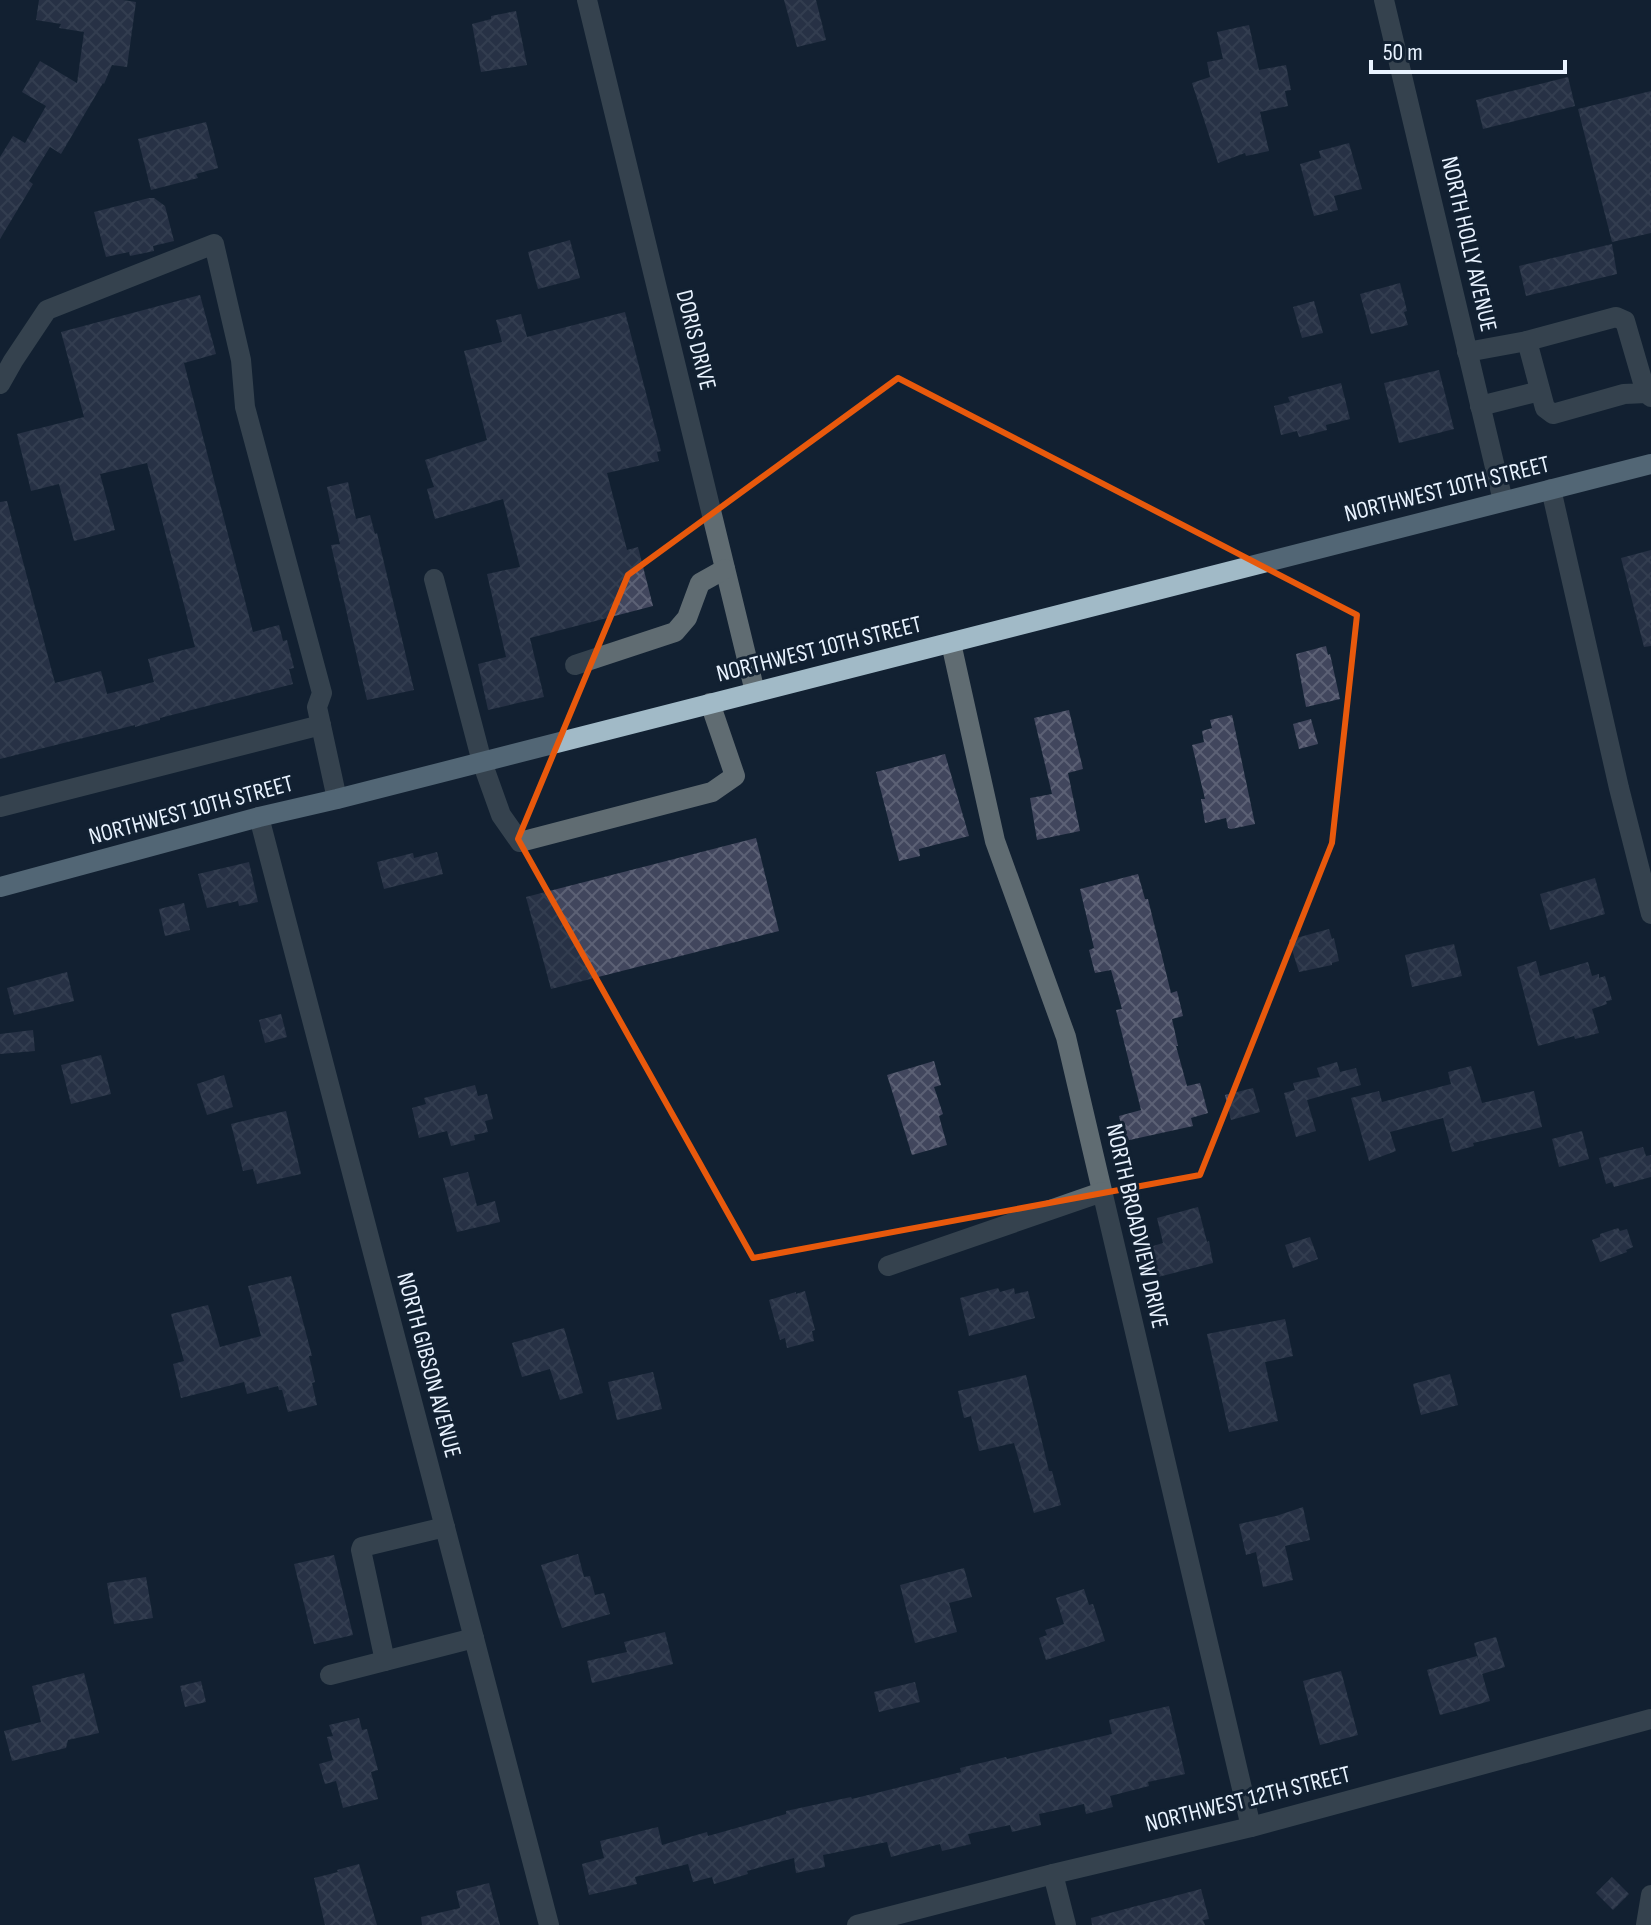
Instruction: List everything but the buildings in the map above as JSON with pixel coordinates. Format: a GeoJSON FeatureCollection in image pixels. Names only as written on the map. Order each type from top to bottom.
{"type":"FeatureCollection","features":[{"type":"Feature","properties":{"kind":"main road","name":"NORTHWEST 10TH STREET"},"geometry":{"type":"LineString","coordinates":[[0,887],[259,817],[1651,464]]}},
{"type":"Feature","properties":{"kind":"street","name":"DORIS DRIVE"},"geometry":{"type":"LineString","coordinates":[[587,0],[755,692]]}},
{"type":"Feature","properties":{"kind":"street","name":"NORTH HOLLY AVENUE"},"geometry":{"type":"LineString","coordinates":[[1384,0],[1503,501]]}},
{"type":"Feature","properties":{"kind":"street"},"geometry":{"type":"LineString","coordinates":[[0,384],[47,310],[214,244],[241,360],[245,407],[322,693],[317,707],[337,799]]}},
{"type":"Feature","properties":{"kind":"street"},"geometry":{"type":"LineString","coordinates":[[1467,352],[1527,341],[1616,317],[1625,321],[1649,395],[1624,394],[1553,414],[1542,400],[1527,341]]}},
{"type":"Feature","properties":{"kind":"street"},"geometry":{"type":"LineString","coordinates":[[1480,406],[1542,400]]}},
{"type":"Feature","properties":{"kind":"street"},"geometry":{"type":"LineString","coordinates":[[1551,489],[1651,914]]}},
{"type":"Feature","properties":{"kind":"street"},"geometry":{"type":"LineString","coordinates":[[575,665],[675,632],[687,618],[700,583],[725,569]]}},
{"type":"Feature","properties":{"kind":"street"},"geometry":{"type":"LineString","coordinates":[[434,579],[482,762],[501,815],[520,842],[712,792],[735,776],[710,703]]}},
{"type":"Feature","properties":{"kind":"street","name":"NORTH BROADVIEW DRIVE"},"geometry":{"type":"LineString","coordinates":[[951,643],[995,841],[1066,1037],[1251,1827]]}},
{"type":"Feature","properties":{"kind":"street"},"geometry":{"type":"LineString","coordinates":[[0,807],[321,725]]}},
{"type":"Feature","properties":{"kind":"street","name":"NORTH GIBSON AVENUE"},"geometry":{"type":"LineString","coordinates":[[259,817],[549,1925]]}},
{"type":"Feature","properties":{"kind":"street"},"geometry":{"type":"LineString","coordinates":[[888,1266],[1102,1192]]}},
{"type":"Feature","properties":{"kind":"street"},"geometry":{"type":"LineString","coordinates":[[385,1661],[362,1547],[445,1527]]}},
{"type":"Feature","properties":{"kind":"street"},"geometry":{"type":"LineString","coordinates":[[330,1675],[474,1638]]}},
{"type":"Feature","properties":{"kind":"street","name":"NORTHWEST 12TH STREET"},"geometry":{"type":"LineString","coordinates":[[857,1925],[1251,1827],[1651,1719]]}},
{"type":"Feature","properties":{"kind":"street"},"geometry":{"type":"LineString","coordinates":[[1053,1874],[1066,1925]]}},
{"type":"Feature","properties":{"kind":"street"},"geometry":{"type":"LineString","coordinates":[[1646,1925],[1651,1895]]}},
{"type":"Feature","properties":{"kind":"highlighted area"},"geometry":{"type":"Polygon","coordinates":[[[898,378],[1357,615],[1332,843],[1200,1175],[753,1258],[518,839],[628,575],[898,378]]]}}]}
